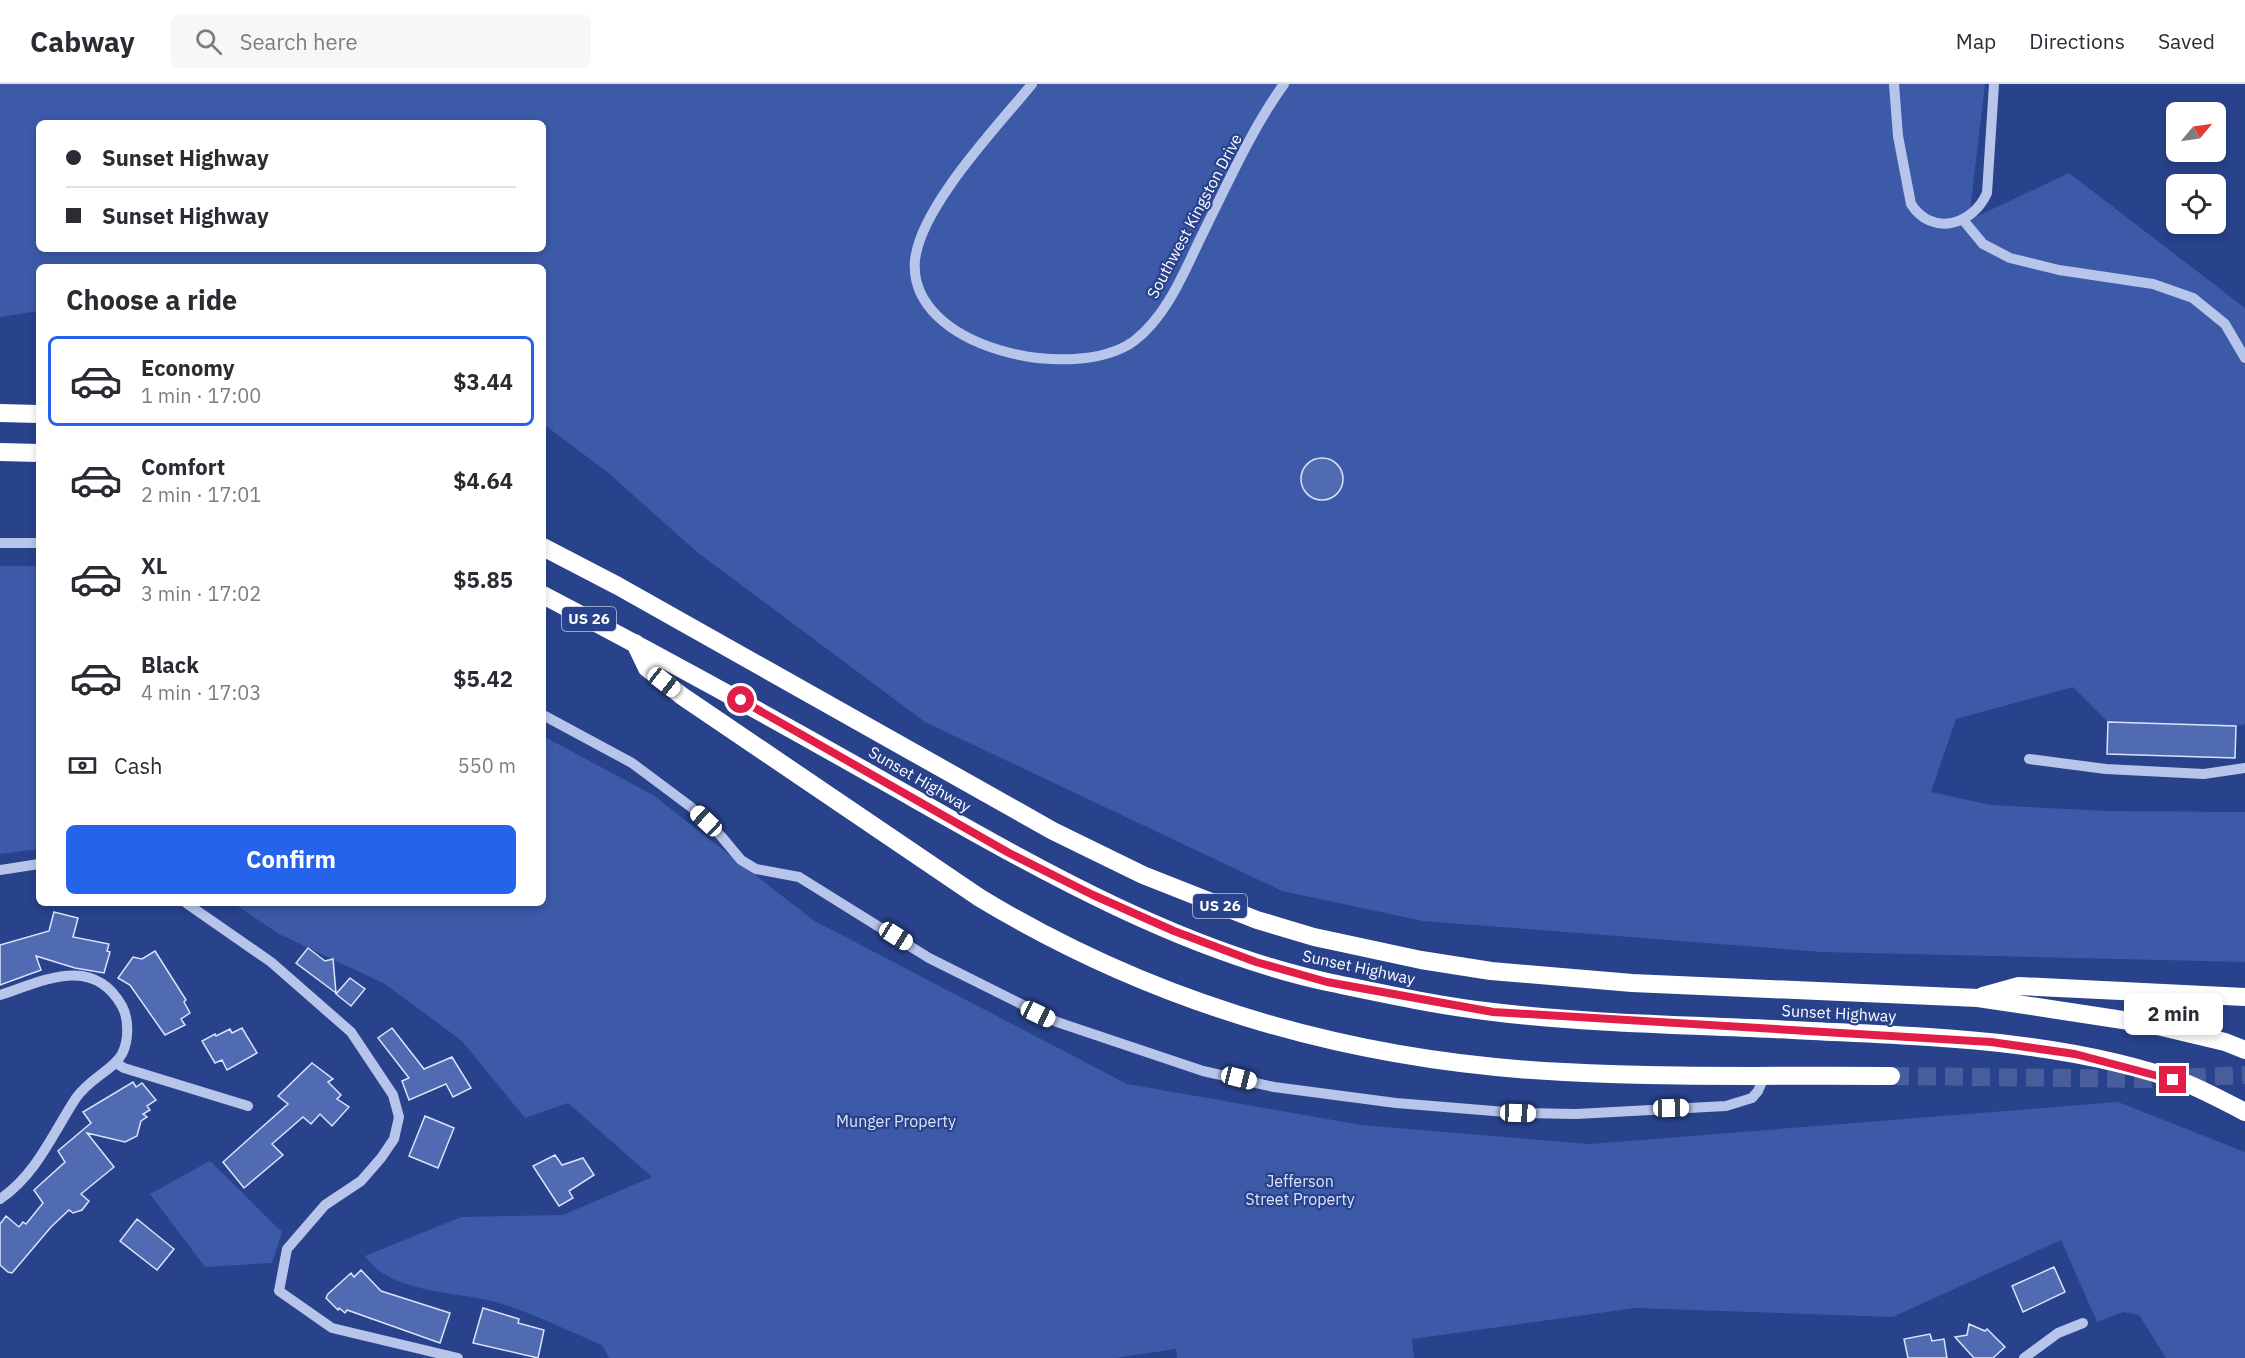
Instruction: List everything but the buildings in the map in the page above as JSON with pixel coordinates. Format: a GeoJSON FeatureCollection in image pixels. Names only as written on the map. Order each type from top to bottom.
{"type":"FeatureCollection","features":[{"type":"Feature","properties":{"kind":"highway"},"geometry":{"type":"LineString","coordinates":[[0,413],[36,414]]}},
{"type":"Feature","properties":{"kind":"highway"},"geometry":{"type":"LineString","coordinates":[[0,452],[36,453]]}},
{"type":"Feature","properties":{"kind":"highway","name":"Sunset Highway"},"geometry":{"type":"LineString","coordinates":[[546,549],[618,586],[1053,831],[1143,875],[1257,920],[1366,950],[1491,972],[1632,983],[1978,998],[2149,1024],[2225,1042],[2245,1050]]}},
{"type":"Feature","properties":{"kind":"highway","name":"Sunset Highway"},"geometry":{"type":"LineString","coordinates":[[546,597],[741,700],[1009,853],[1144,918],[1256,962],[1327,982],[1493,1012],[1991,1042],[2075,1054],[2137,1068],[2191,1085],[2245,1112]]}},
{"type":"Feature","properties":{"kind":"highway"},"geometry":{"type":"LineString","coordinates":[[635,643],[647,669],[682,696],[980,898],[1081,954],[1189,1000],[1315,1037],[1431,1059],[1564,1072],[1892,1076]]}},
{"type":"Feature","properties":{"kind":"highway"},"geometry":{"type":"LineString","coordinates":[[1978,998],[2019,986],[2245,998]]}},
{"type":"Feature","properties":{"kind":"street","name":"Southwest Kingston Drive"},"geometry":{"type":"LineString","coordinates":[[1032,84],[936,208],[919,244],[915,276],[923,295],[935,311],[954,330],[966,337],[1016,356],[1080,360],[1121,349],[1153,322],[1175,289],[1226,186],[1284,84]]}},
{"type":"Feature","properties":{"kind":"street"},"geometry":{"type":"LineString","coordinates":[[1894,84],[1898,136],[1911,204],[1916,212],[1929,222],[1952,224],[1964,221],[1982,205],[1987,193],[1994,84]]}},
{"type":"Feature","properties":{"kind":"street"},"geometry":{"type":"LineString","coordinates":[[1964,221],[1983,244],[2010,258],[2059,270],[2153,284],[2193,298],[2225,324],[2245,358]]}},
{"type":"Feature","properties":{"kind":"street"},"geometry":{"type":"LineString","coordinates":[[0,543],[36,543]]}},
{"type":"Feature","properties":{"kind":"street"},"geometry":{"type":"LineString","coordinates":[[546,717],[632,764],[691,807],[721,836],[741,860],[756,869],[800,878],[930,958],[1057,1023],[1203,1071],[1274,1087],[1396,1103],[1518,1113],[1576,1114],[1726,1106],[1752,1098],[1765,1075]]}},
{"type":"Feature","properties":{"kind":"street"},"geometry":{"type":"LineString","coordinates":[[2029,759],[2106,770],[2204,774],[2245,768]]}},
{"type":"Feature","properties":{"kind":"street"},"geometry":{"type":"LineString","coordinates":[[0,870],[36,864]]}},
{"type":"Feature","properties":{"kind":"street"},"geometry":{"type":"LineString","coordinates":[[190,906],[271,962],[351,1032],[393,1095],[399,1117],[394,1139],[381,1158],[361,1181],[325,1205],[287,1249],[279,1291],[332,1328],[458,1358]]}},
{"type":"Feature","properties":{"kind":"street"},"geometry":{"type":"LineString","coordinates":[[0,995],[69,975],[82,975],[103,983],[117,998],[127,1023],[125,1047],[116,1062],[86,1086],[27,1175],[0,1199]]}},
{"type":"Feature","properties":{"kind":"street"},"geometry":{"type":"LineString","coordinates":[[116,1062],[124,1068],[248,1106]]}},
{"type":"Feature","properties":{"kind":"street"},"geometry":{"type":"LineString","coordinates":[[2024,1358],[2058,1333],[2083,1323]]}},
{"type":"Feature","properties":{"kind":"green space"},"geometry":{"type":"Polygon","coordinates":[[[0,84],[1985,84],[1969,220],[2069,173],[2245,308],[2245,724],[2236,726],[2235,758],[2107,754],[2108,722],[2073,687],[1956,719],[1931,792],[1991,805],[2106,811],[2245,812],[2245,962],[1822,952],[1423,921],[1282,891],[925,722],[697,552],[606,471],[546,426],[546,264],[36,264],[36,311],[0,317],[0,84]]]}},
{"type":"Feature","properties":{"kind":"green space"},"geometry":{"type":"Polygon","coordinates":[[[0,566],[36,566],[36,849],[0,854],[0,566]]]}},
{"type":"Feature","properties":{"kind":"green space"},"geometry":{"type":"Polygon","coordinates":[[[546,738],[653,795],[813,920],[1127,1084],[1362,1125],[1590,1144],[2118,1102],[2245,1152],[2245,1358],[2166,1358],[2139,1315],[2123,1312],[2097,1322],[2061,1240],[1893,1317],[1635,1308],[1412,1339],[1414,1358],[1177,1358],[1176,1349],[1115,1358],[609,1358],[602,1345],[540,1318],[503,1304],[409,1285],[376,1269],[365,1256],[461,1217],[563,1215],[652,1177],[568,1103],[525,1118],[462,1041],[385,984],[279,934],[237,906],[546,906],[546,738]]]}},
{"type":"Feature","properties":{"kind":"green space"},"geometry":{"type":"Polygon","coordinates":[[[210,1161],[282,1232],[272,1263],[205,1267],[150,1194],[210,1161]]]}},
{"type":"Feature","properties":{"kind":"tunnel"},"geometry":{"type":"LineString","coordinates":[[1891,1076],[2155,1079],[2245,1075]]}},
{"type":"Feature","properties":{"kind":"route"},"geometry":{"type":"LineString","coordinates":[[741,700],[1009,853],[1093,895],[1174,931],[1256,962],[1327,982],[1493,1012],[1991,1042],[2075,1054],[2137,1068],[2173,1080]]}},
{"type":"Feature","properties":{"kind":"park label","name":"Munger Property"},"geometry":{"type":"Point","coordinates":[896,1121]}},
{"type":"Feature","properties":{"kind":"park label","name":"Jefferson Street Property"},"geometry":{"type":"Point","coordinates":[1300,1190]}}]}
